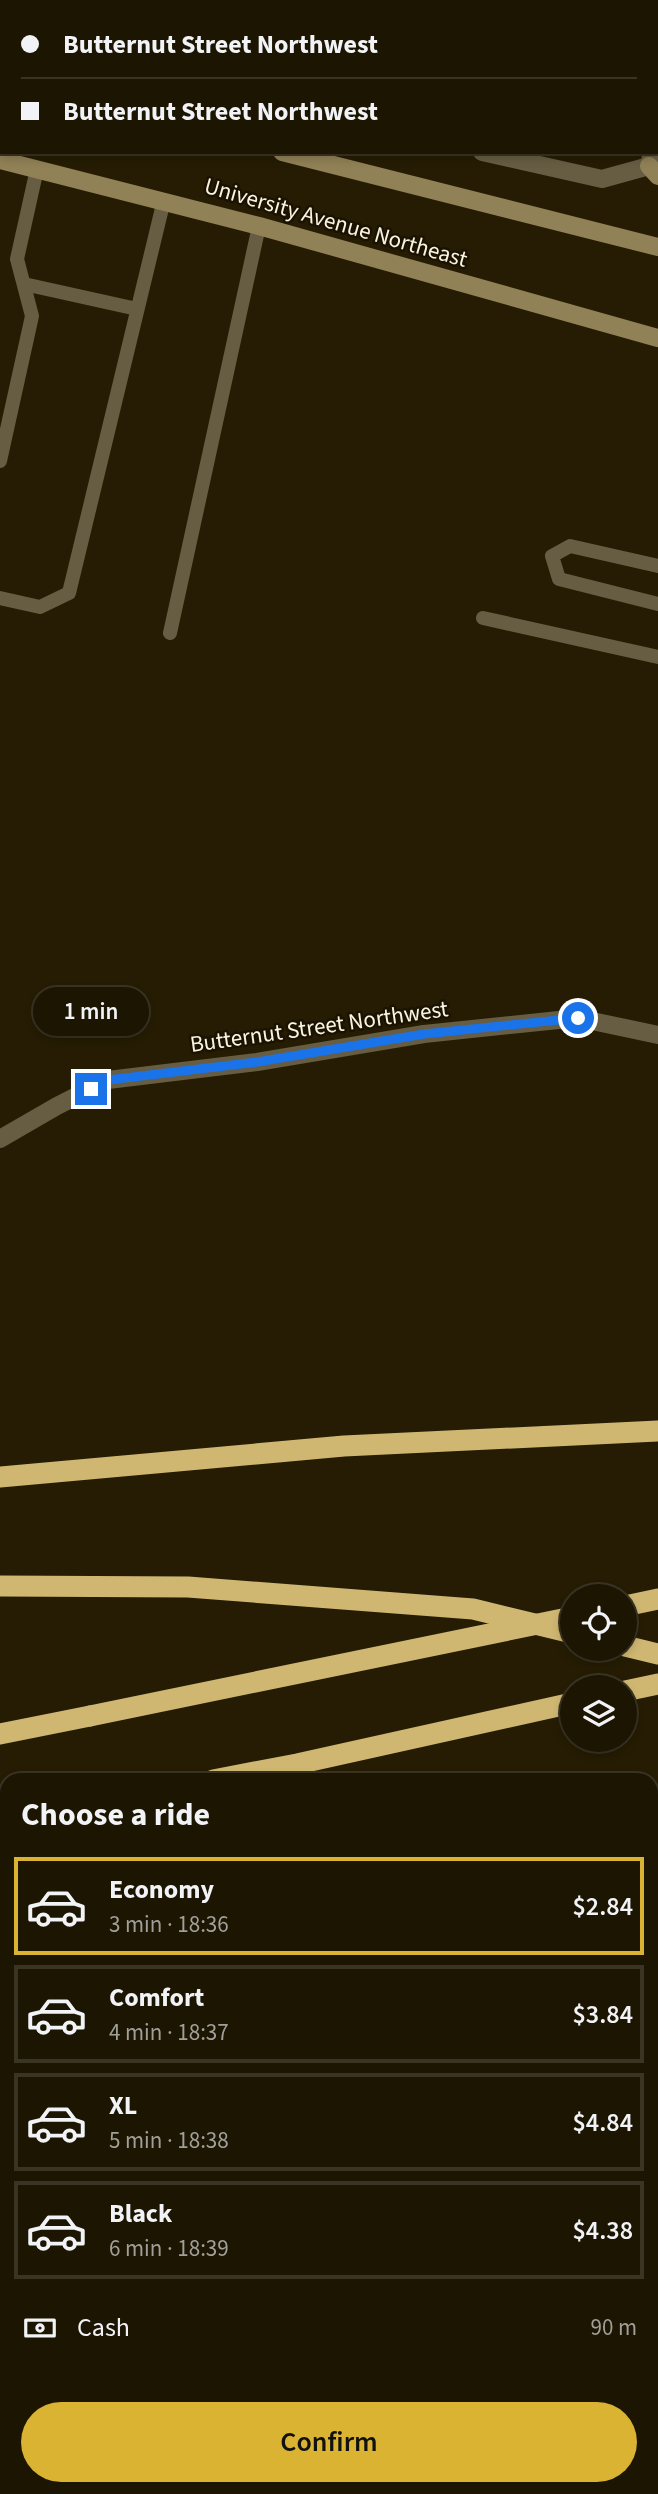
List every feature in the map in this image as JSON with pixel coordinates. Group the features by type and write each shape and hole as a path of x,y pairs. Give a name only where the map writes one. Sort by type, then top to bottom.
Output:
{"highway":[{"path":"0,1477 344,1446 658,1431"},
{"path":"0,1586 188,1587 473,1609 560,1630"},
{"path":"637,1603 658,1599"},
{"path":"0,1734 560,1619"},
{"path":"637,1649 658,1654"},
{"path":"637,1688 658,1684"},
{"path":"250,1773 560,1706"}],"main road":[{"path":"290,154 658,247"},
{"name":"University Avenue Northeast","path":"0,160 164,200 658,338"}],"street":[{"path":"491,154 602,179 653,165"},
{"name":"Butternut Street Northwest","path":"0,1139 108,1080 257,1062 424,1034 578,1018 658,1035"}],"lane":[{"path":"0,461 32,316 17,259 37,169"},
{"path":"0,598 40,607 69,593 164,200"},
{"path":"170,633 259,226"},
{"path":"24,284 137,309"},
{"path":"658,566 570,546 552,556 559,579 658,604"},
{"path":"483,618 658,657"}],"route":[{"path":"91,1089 108,1080 257,1062 424,1034 578,1018"}]}
